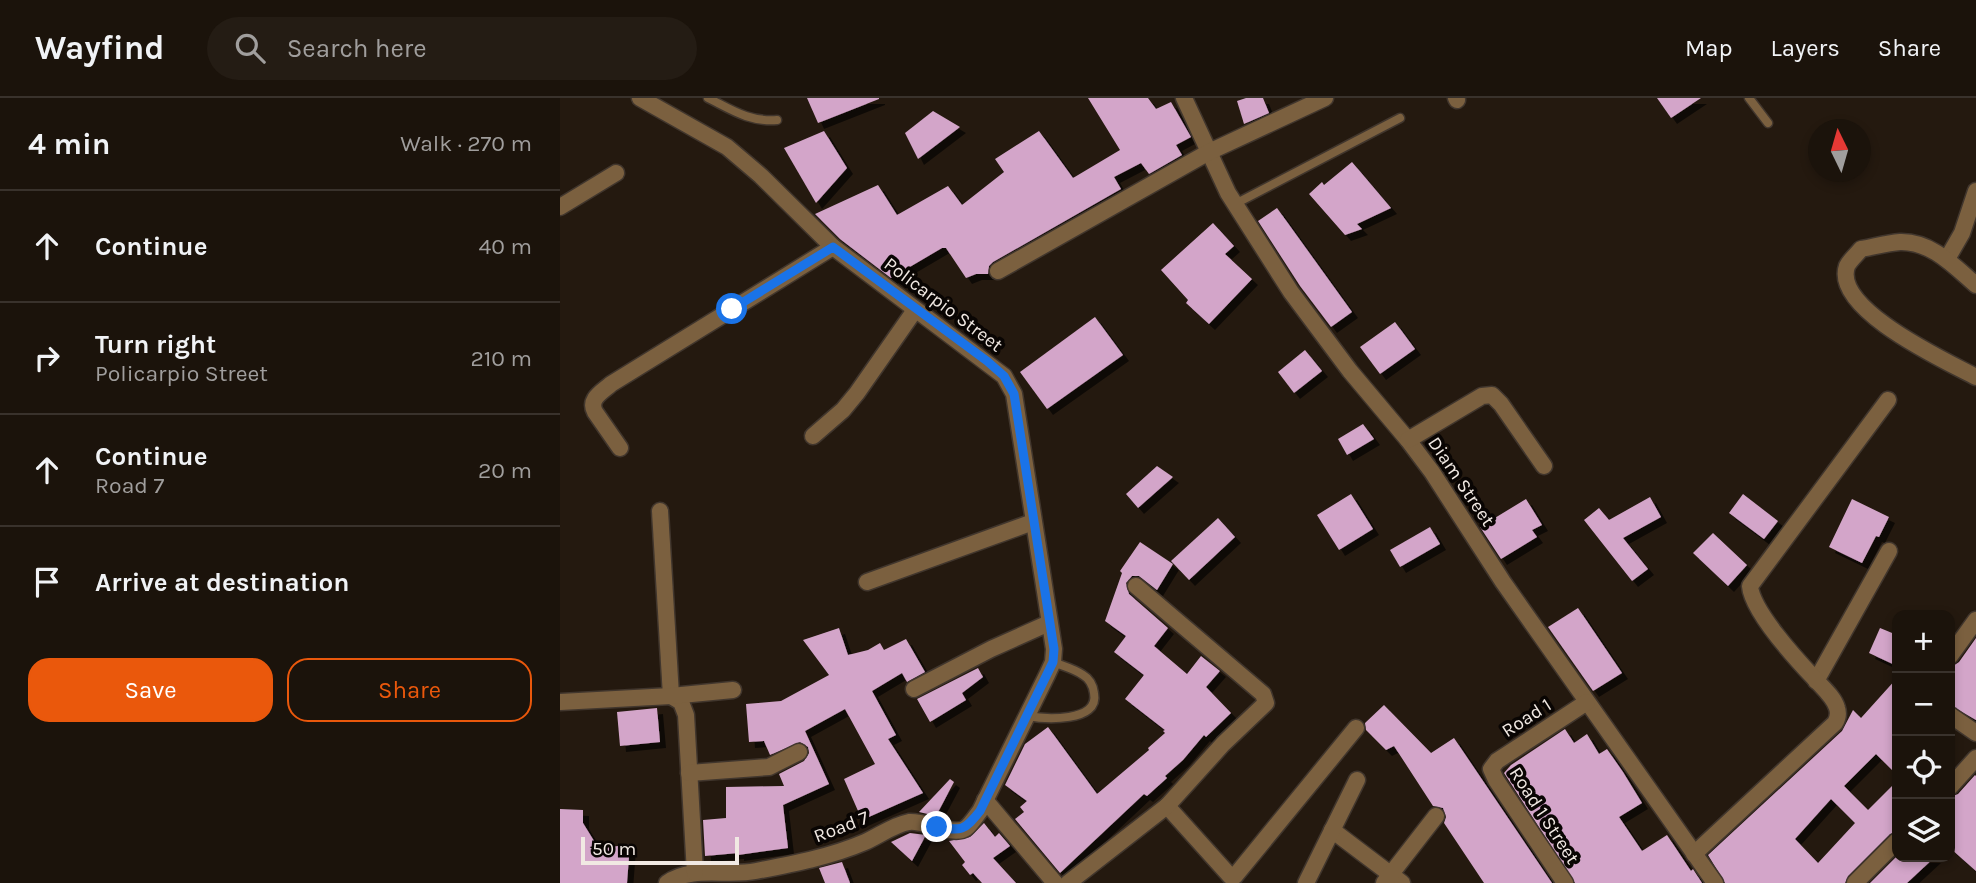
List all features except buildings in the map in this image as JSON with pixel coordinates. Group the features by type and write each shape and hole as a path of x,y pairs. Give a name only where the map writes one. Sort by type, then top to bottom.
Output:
{"street":[{"name":"Policarpio Street","path":"640,98 727,147 761,176 833,247 1004,376 1014,394 1054,649 1053,662"},
{"name":"Diam Street","path":"1184,98 1235,204 1291,292 1350,371 1408,440 1587,702 1715,883"},
{"path":"999,271 1209,152 1325,98"},
{"path":"560,207 616,173"},
{"path":"1947,259 1962,233 1976,191"},
{"path":"1976,285 1947,259 1923,245 1901,242 1861,249 1847,266 1846,281 1855,299 1875,317 1915,344 1976,377"},
{"path":"620,448 595,412 592,404 594,399 611,384 833,247"},
{"path":"813,436 843,410 857,393 915,310"},
{"path":"1408,440 1482,396 1492,395 1544,466"},
{"path":"1694,853 1835,723 1839,716 1837,706 1798,661 1755,603 1750,586 1888,400"},
{"path":"660,511 671,696"},
{"path":"867,582 1033,522"},
{"path":"1816,681 1889,551"},
{"path":"1068,883 1167,806 1223,744 1266,703 1263,694 1136,586"},
{"path":"1955,649 1976,620"},
{"path":"914,689 1049,623"},
{"path":"1053,662 985,800 1055,883"},
{"path":"560,702 733,690"},
{"path":"671,696 681,702 686,715 695,873"},
{"name":"Road 1","path":"1491,769 1497,761 1587,702"},
{"path":"1955,718 1976,733"},
{"path":"1167,806 1230,876 1235,876 1356,728"},
{"path":"689,773 769,767 799,752"},
{"path":"1955,781 1976,758"},
{"name":"Road 1 Street","path":"1491,769 1565,883"},
{"path":"1306,883 1357,780"},
{"name":"Road 7","path":"667,883 676,877 695,873 752,878 866,842 897,825 911,821 961,830 966,828 985,800"},
{"path":"1332,830 1392,880 1436,816"},
{"path":"1856,883 1892,846"}],"lane":[{"path":"708,98 760,121 777,120"},
{"path":"1749,98 1768,123"},
{"path":"1235,204 1400,118"},
{"path":"1027,716 1056,720 1091,708 1095,700 1086,677 1053,662"}],"route":[{"path":"732,309 833,247 987,361 1004,376 1014,394 1054,649 1053,662 980,811 966,828 961,830 937,827"}]}
